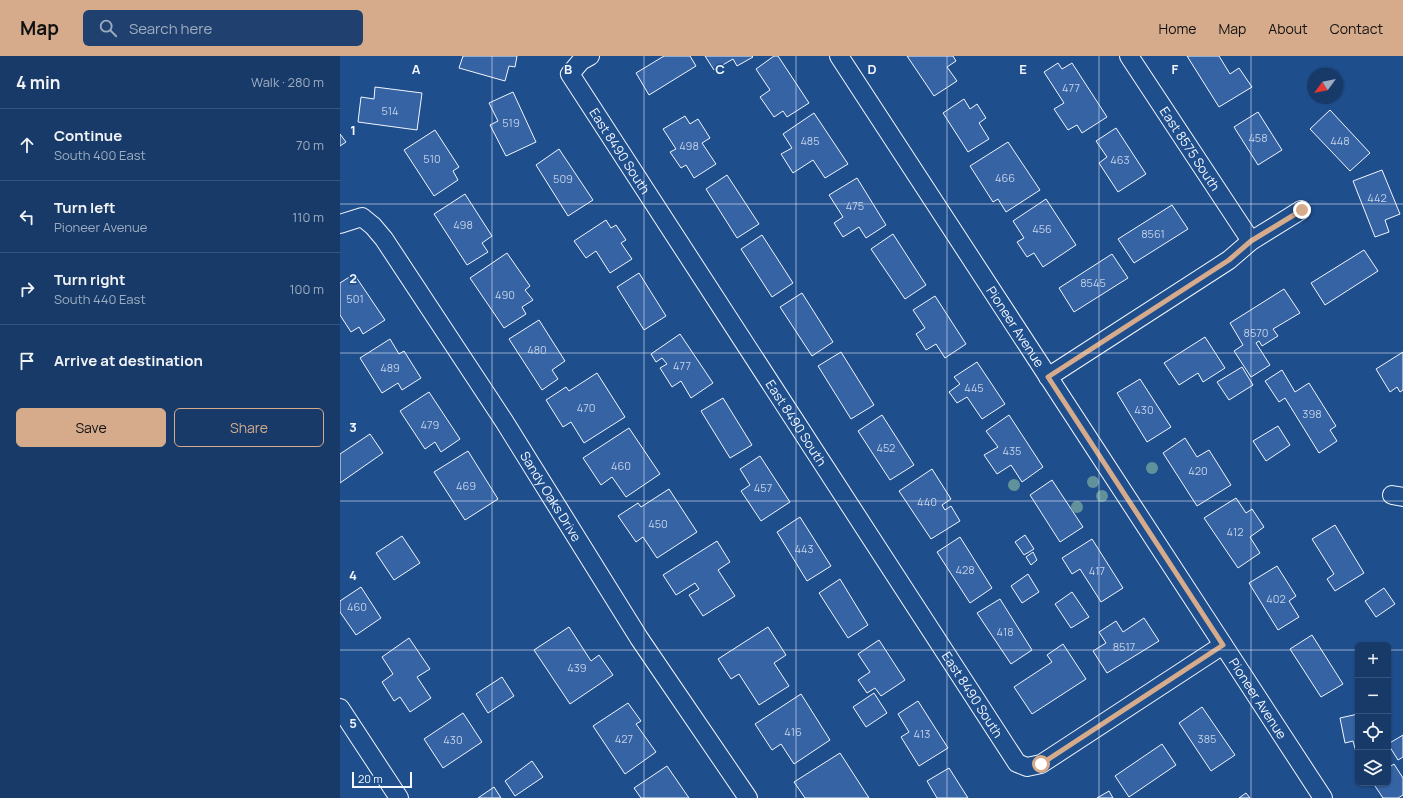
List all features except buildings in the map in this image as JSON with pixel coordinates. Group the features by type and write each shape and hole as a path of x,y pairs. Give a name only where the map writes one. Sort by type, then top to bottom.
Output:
{"street":[{"name":"East 8490 South","path":"590,56 581,61 570,74 1017,763 1027,767 1041,764 1223,645"},
{"name":"Pioneer Avenue","path":"839,56 1323,798"},
{"name":"East 8575 South","path":"1129,56 1251,241"},
{"path":"1048,377 1229,260 1251,241 1302,210"},
{"name":"Sandy Oaks Drive","path":"340,224 362,217 374,226 393,252 509,428 639,638 748,798"},
{"path":"340,708 399,798"}],"route":[{"path":"1041,764 1223,645 1048,377 1229,260 1251,241 1302,210"}]}
